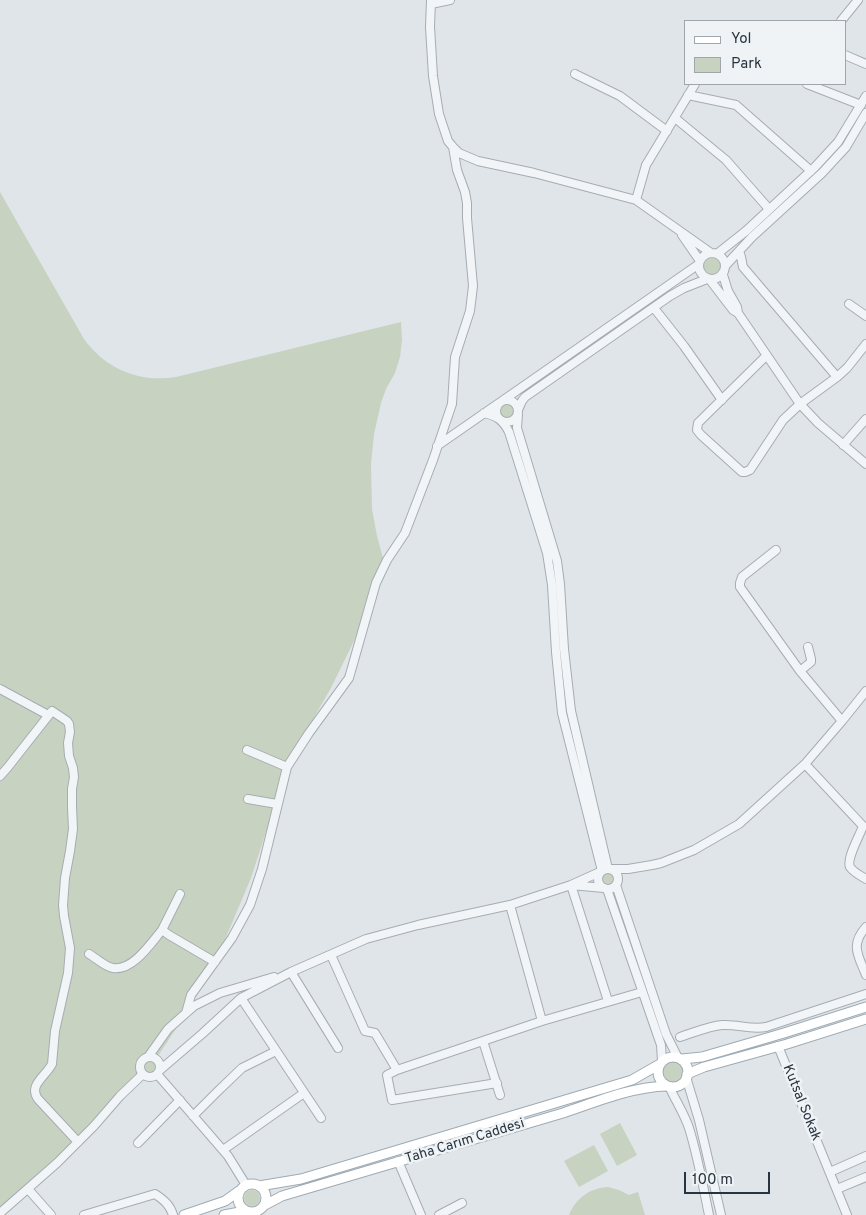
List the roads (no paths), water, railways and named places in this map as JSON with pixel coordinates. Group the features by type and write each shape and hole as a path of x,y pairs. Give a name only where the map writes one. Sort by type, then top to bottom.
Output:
{"main road":[{"path":"680,1059 686,1065 687,1076 684,1082 678,1086 668,1086 661,1081 658,1075 661,1063 668,1057 680,1059 702,1057 866,1007"},
{"path":"687,1076 704,1067 866,1019"},
{"name":"Taha Carım Caddesi","path":"243,1188 252,1184 259,1186 301,1179 560,1102 632,1080 661,1063"},
{"name":"Taha Carım Caddesi","path":"256,1214 265,1205 282,1196 563,1113 606,1098 651,1086 668,1086"},
{"path":"259,1186 266,1194 265,1205"},
{"path":"239,1212 242,1208 238,1198 243,1188"},
{"path":"184,1215 225,1201 243,1188"},
{"path":"224,1215 239,1212 256,1214"}],"street":[{"path":"450,0 431,2 430,26 433,76 439,114 448,141 453,148 459,153 478,161 534,173 636,200 723,258 726,265"},
{"path":"843,20 858,0"},
{"path":"846,55 866,64"},
{"path":"575,74 620,96 667,131"},
{"path":"636,200 646,165 694,85"},
{"path":"810,85 861,105"},
{"path":"688,95 736,105 811,171"},
{"path":"437,446 699,263 704,256 714,253 746,231 811,171 838,142 866,96"},
{"path":"484,413 508,422 514,420 522,401 526,397 678,291 708,279 717,279 723,274 726,265 752,237 822,173 846,147 866,113"},
{"path":"675,118 726,160 769,209"},
{"path":"186,1013 191,995 232,938 250,905 262,869 287,767 318,719 349,678 376,583 387,560 405,533 452,404 455,357 470,311 473,286 467,203 457,170 453,148"},
{"path":"678,229 699,263 701,274 708,279 733,310 738,313"},
{"path":"739,251 743,266 837,377"},
{"path":"723,274 738,313 800,404 818,423 866,464"},
{"path":"850,304 866,316"},
{"path":"654,308 684,346 722,400"},
{"path":"766,356 698,423 698,430 701,435 739,470 745,472 750,470 783,420 800,404 847,368 866,344"},
{"path":"510,400 518,407 517,428 557,561 571,711 605,870 562,713 552,585 547,554 509,432 496,412 497,406 501,402 510,400"},
{"path":"843,445 866,419"},
{"path":"776,550 742,577 740,583 742,589 800,671 842,721"},
{"path":"800,671 811,662 812,659 808,647"},
{"path":"0,689 48,715"},
{"path":"291,972 220,993 194,1006 168,1029 148,1057 143,1060 141,1070 143,1074 150,1077 159,1072 242,998 291,972 366,939 418,925 510,905 571,885 605,870 652,866 694,850 739,824 805,764 866,691"},
{"path":"0,776 52,711 67,721 70,728 69,756 74,777 72,798 73,829 65,878 63,905 70,948 68,973 57,1021 52,1064 36,1084 35,1092 38,1099 78,1142"},
{"path":"247,750 287,767"},
{"path":"805,764 865,826 850,857 849,864 852,869 866,879"},
{"path":"248,799 277,804"},
{"path":"571,885 610,889 617,884 628,869"},
{"path":"661,1063 660,1045 606,888 601,886 599,880 600,874 605,870 617,873 617,884 666,1034 680,1059"},
{"path":"571,885 608,1001"},
{"path":"89,954 111,967 126,966 138,958 162,930 180,894"},
{"path":"510,905 542,1021"},
{"path":"866,928 860,934 856,944 857,953 866,974"},
{"path":"162,930 169,936 215,962"},
{"path":"331,955 366,1032 375,1033 397,1070"},
{"path":"291,972 338,1048"},
{"path":"497,1083 392,1100 387,1075 542,1021 642,992"},
{"path":"680,1037 720,1025 734,1025 757,1029 766,1027 866,994"},
{"path":"242,998 321,1118"},
{"path":"483,1041 500,1095"},
{"name":"Kutsal Sokak","path":"778,1046 847,1215"},
{"path":"193,1116 242,1068 276,1051"},
{"path":"148,1057 158,1060 160,1064 159,1072 193,1116 228,1156 243,1188"},
{"path":"0,1213 78,1142 143,1074"},
{"path":"687,1076 722,1215"},
{"path":"668,1086 688,1128 700,1168 710,1215"},
{"path":"223,1150 304,1093"},
{"path":"138,1143 180,1100"},
{"path":"830,1172 866,1156"},
{"path":"398,1162 421,1215"},
{"path":"837,1189 866,1177"},
{"path":"28,1189 51,1215"},
{"path":"84,1215 155,1194 171,1208 173,1215"},
{"path":"439,1215 462,1203"}]}
